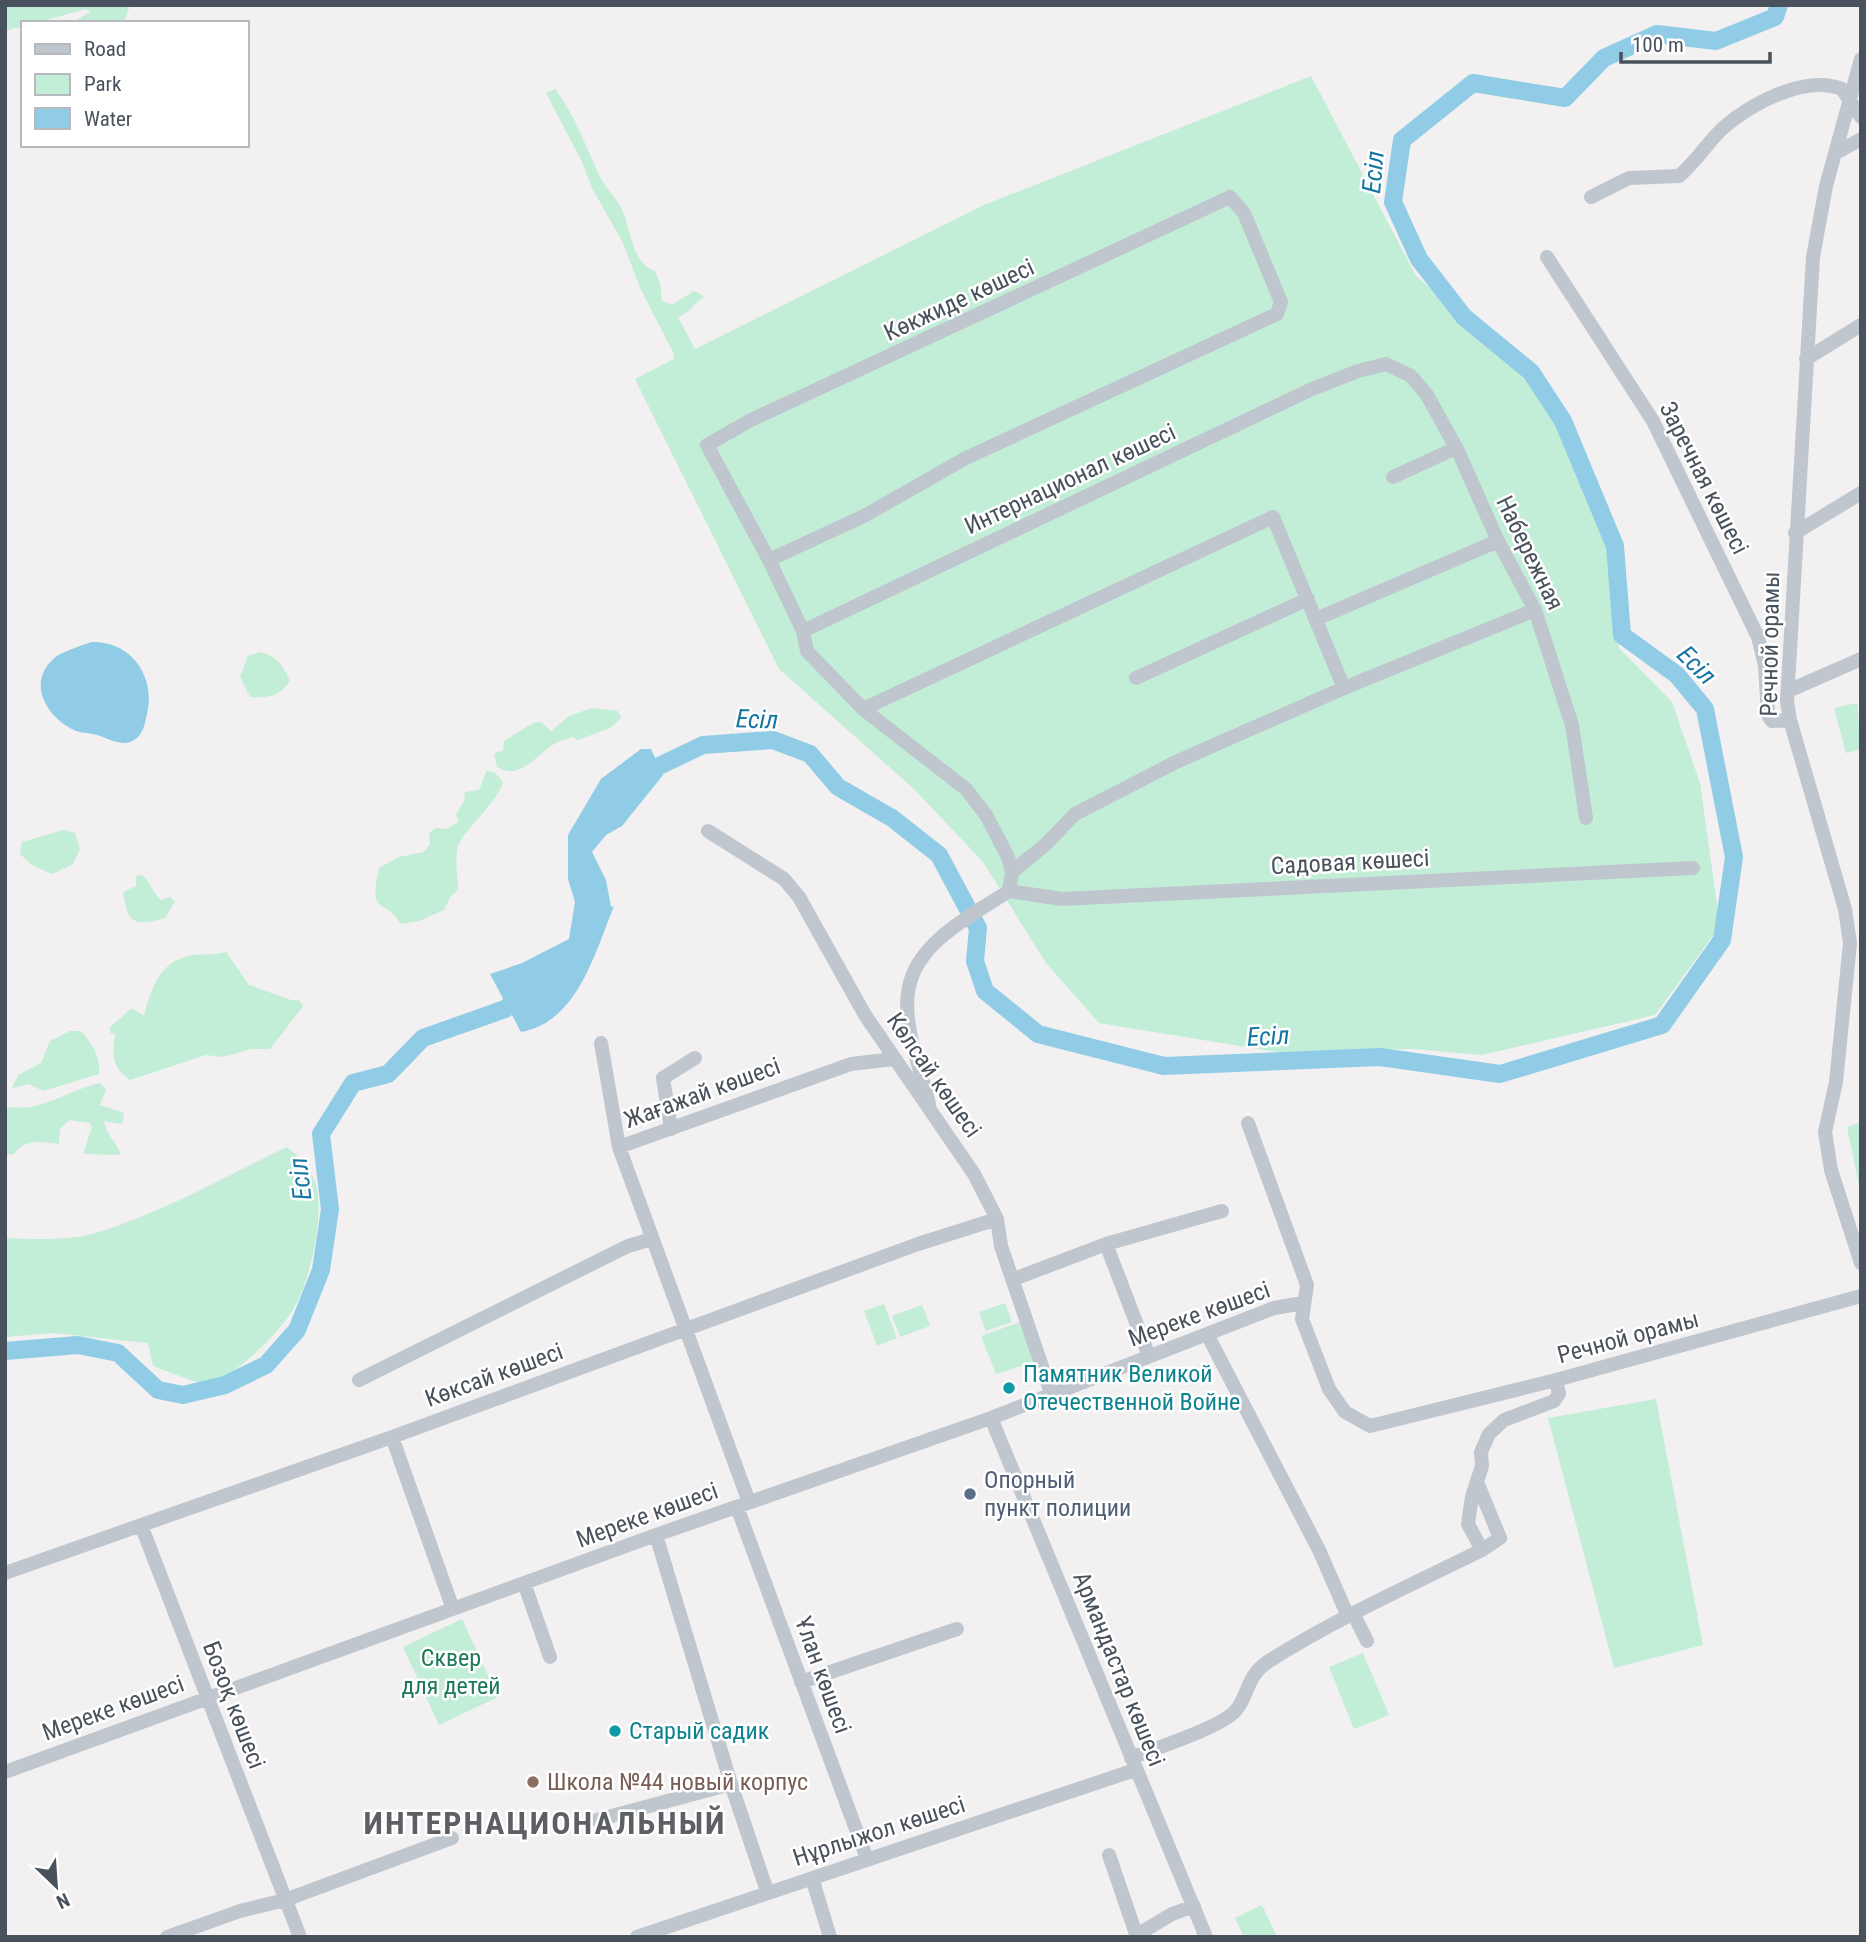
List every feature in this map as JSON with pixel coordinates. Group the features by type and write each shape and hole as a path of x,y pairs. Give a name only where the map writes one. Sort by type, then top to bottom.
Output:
{"street":[{"name":"Речной орамы","path":"1861,60 1826,186 1813,257 1788,691 1790,720 1845,909 1850,943 1836,1082 1825,1132 1831,1170 1861,1263"},
{"path":"1591,197 1629,178 1679,176 1730,124 1758,104 1796,89 1833,86 1850,98 1861,117"},
{"path":"1836,153 1861,139"},
{"name":"Көкжиде көшесі","path":"1230,197 1244,212 1281,302 1277,314 966,458 864,516 769,560 707,444 1230,197"},
{"name":"Заречная көшесі","path":"1547,257 1653,421 1758,637 1765,664 1768,715 1772,721 1790,720"},
{"path":"1806,359 1861,325"},
{"name":"Набережная","path":"1358,371 1386,364 1411,376 1427,395 1456,448 1498,541 1535,610 1572,724 1586,818"},
{"name":"Интернационал көшесі","path":"803,631 1299,395 1358,371"},
{"path":"1393,477 1456,448"},
{"path":"1795,533 1861,493"},
{"path":"863,709 1273,517 1344,688"},
{"path":"1316,619 1498,541"},
{"path":"769,560 803,631 807,651 863,709 966,789 986,815 1012,872 1009,891 954,928 917,964 908,987 910,1023 929,1104"},
{"path":"1136,678 1308,599"},
{"path":"1012,872 1074,814 1176,762 1344,688 1535,610"},
{"path":"1788,691 1861,659"},
{"name":"Көлсай көшесі","path":"708,831 784,879 799,897 840,973 894,1059 929,1104 974,1174 997,1219 1001,1247 1051,1393"},
{"name":"Садовая көшесі","path":"1009,891 1062,899 1693,868"},
{"path":"601,1043 619,1147"},
{"path":"671,1129 663,1078 695,1058"},
{"name":"Жағажай көшесі","path":"687,1328 619,1147 851,1063 894,1059"},
{"name":"Речной орамы","path":"1248,1124 1307,1285 1308,1294 1303,1303 1301,1319 1329,1389 1345,1412 1370,1426 1408,1419 1556,1380 1861,1296"},
{"path":"1014,1279 1106,1244 1222,1211"},
{"name":"Көксай көшесі","path":"5,1573 392,1437 918,1244 997,1219"},
{"path":"359,1380 628,1246 652,1239"},
{"path":"1106,1244 1149,1356"},
{"name":"Мереке көшесі","path":"5,1772 656,1535 991,1418 1051,1393 1208,1336 1274,1308 1303,1303"},
{"name":"Ұлан көшесі","path":"687,1328 801,1682 867,1859"},
{"path":"1208,1336 1350,1613 1367,1641"},
{"path":"1477,1482 1500,1538 1482,1550 1468,1524 1477,1482 1482,1466 1481,1452 1489,1434 1504,1420 1554,1401 1559,1394 1556,1380"},
{"name":"Армандастар көшесі","path":"991,1418 1206,1937"},
{"path":"392,1437 453,1609"},
{"name":"Бозоқ көшесі","path":"141,1525 300,1937"},
{"path":"656,1535 731,1784 767,1891"},
{"name":"Нұрлыжол көшесі","path":"637,1937 1133,1764 1222,1720 1237,1709 1249,1681 1265,1663 1350,1613 1482,1550"},
{"path":"524,1583 550,1657"},
{"path":"801,1682 957,1629"},
{"path":"597,1821 731,1784"},
{"path":"167,1937 240,1911 285,1900 452,1838"},
{"path":"1109,1855 1137,1936 1172,1914 1194,1906"},
{"path":"812,1878 830,1937"}],"green space":[{"path":"5,5 130,5 125,21 75,21 91,12 86,9 42,21 21,21 21,27 5,31"},
{"path":"1311,76 1416,276 1554,395 1612,543 1619,648 1672,702 1700,783 1720,926 1655,1015 1482,1055 1412,1049 1277,1052 1099,1023 1046,963 983,862 915,790 779,669 635,379 674,359 673,352 641,290 623,243 592,188 582,162 546,93 555,89 568,109 602,180 621,207 637,254 647,267 655,271 660,283 662,301 672,305 694,291 702,295 703,298 678,317 695,349 984,205"},
{"path":"260,652 279,662 290,681 273,695 250,697 240,677 248,656"},
{"path":"1857,703 1861,749 1846,753 1834,708"},
{"path":"592,708 618,711 621,718 610,728 578,740 572,737 558,742 529,764 514,771 497,767 494,754 503,750 504,741 533,723 541,722 551,731 569,716"},
{"path":"487,770 495,773 503,782 493,800 459,844 456,860 458,890 450,897 444,910 419,921 401,924 377,900 375,894 379,868 399,857 424,852 430,844 429,834 435,828 446,829 459,822 456,814 464,801 465,792 479,790"},
{"path":"63,830 75,833 80,849 73,864 52,874 32,865 20,854 22,842"},
{"path":"142,875 161,900 170,897 175,902 165,918 139,922 130,917 123,892 136,886 136,876"},
{"path":"226,952 249,985 291,1000 299,1000 303,1006 270,1049 251,1049 223,1057 206,1055 130,1080 117,1066 115,1034 110,1033 110,1027 132,1008 144,1016 154,986 172,963 193,955"},
{"path":"70,1031 81,1031 89,1040 97,1056 99,1074 43,1091 29,1084 12,1088 18,1075 41,1063 50,1041"},
{"path":"100,1083 106,1090 100,1105 124,1113 122,1124 104,1121 121,1155 83,1154 92,1127 90,1123 69,1120 60,1129 59,1144 28,1143 14,1154 5,1155 5,1110 44,1103"},
{"path":"1861,1122 1861,1195 1847,1127"},
{"path":"287,1147 304,1164 316,1185 317,1232 309,1270 297,1303 282,1325 254,1354 212,1388 153,1366 148,1343 53,1333 5,1337 5,1238 85,1236 121,1225 169,1205"},
{"path":"1005,1303 1012,1322 986,1331 979,1312"},
{"path":"884,1304 897,1338 877,1346 864,1311"},
{"path":"922,1305 930,1326 900,1337 892,1316"},
{"path":"1020,1322 1034,1362 996,1374 981,1336"},
{"path":"1656,1399 1703,1645 1614,1668 1548,1418"},
{"name":"Сквер для детей","path":"462,1619 498,1697 439,1725 403,1647"},
{"path":"1363,1653 1389,1715 1354,1729 1329,1667"},
{"path":"1262,1905 1277,1937 1244,1937 1235,1918"}],"water":[{"path":"92,642 118,647 138,663 144,674 149,700 144,727 137,738 127,743 76,731 65,725 55,717 43,697 42,676 47,666 60,654"},
{"path":"641,749 651,749 663,775 622,826 606,835 592,852 606,880 611,907 614,906 591,963 582,982 557,1015 541,1026 521,1032 490,974 522,963 569,939 575,902 568,879 568,835 601,779"}],"waterway":[{"name":"Есіл","path":"638,776 703,745 773,740 810,754 838,787 892,818 939,855 978,928 975,961 985,991 1038,1034 1164,1066 1380,1057 1500,1074 1662,1025 1722,940 1734,857 1705,709 1677,675 1622,635 1615,546 1563,421 1531,372 1464,317 1419,259 1393,202 1402,140 1473,83 1565,98 1604,58 1657,34 1716,41 1775,17 1779,5"},
{"name":"Есіл","path":"5,1351 78,1345 118,1353 158,1390 183,1395 225,1385 266,1365 297,1330 321,1270 330,1209 321,1134 353,1083 388,1074 423,1038 505,1009 525,993"}],"place":[{"name":"Памятник Великой Отечественной Войне","path":"1009,1388"},
{"name":"Опорный пункт полиции","path":"970,1494"},
{"name":"Старый садик","path":"615,1731"},
{"name":"Школа №44 новый корпус","path":"533,1782"}],"district":[{"name":"ИНТЕРНАЦИОНАЛЬНЫЙ","path":"545,1823"}]}
